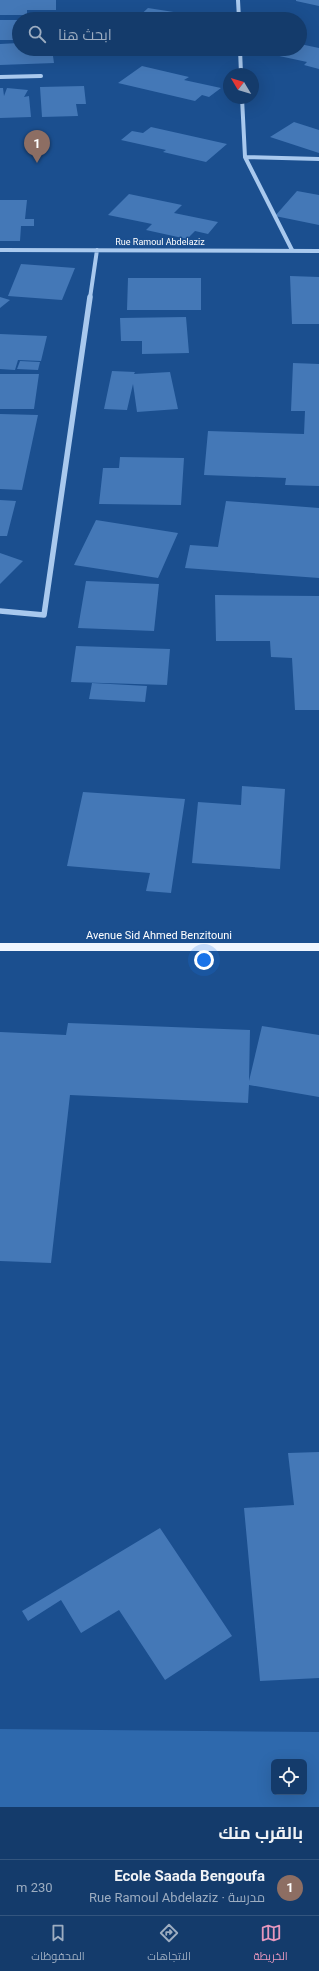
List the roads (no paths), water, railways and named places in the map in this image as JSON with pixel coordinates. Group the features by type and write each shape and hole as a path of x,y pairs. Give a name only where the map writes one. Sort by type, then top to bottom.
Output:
{"main road":[{"name":"Avenue Sid Ahmed Benzitouni","path":"0,947 319,947"}],"street":[{"path":"238,0 239,12"},
{"path":"240,56 241,68"},
{"path":"0,77 40,76"},
{"path":"242,104 245,157 292,250"},
{"path":"245,157 319,159"},
{"name":"Rue Ramoul Abdelaziz","path":"0,250 319,251"},
{"path":"0,611 44,615 97,250"}],"place":[{"name":"Ecole Saada Bengoufa","path":"37,163"}]}
